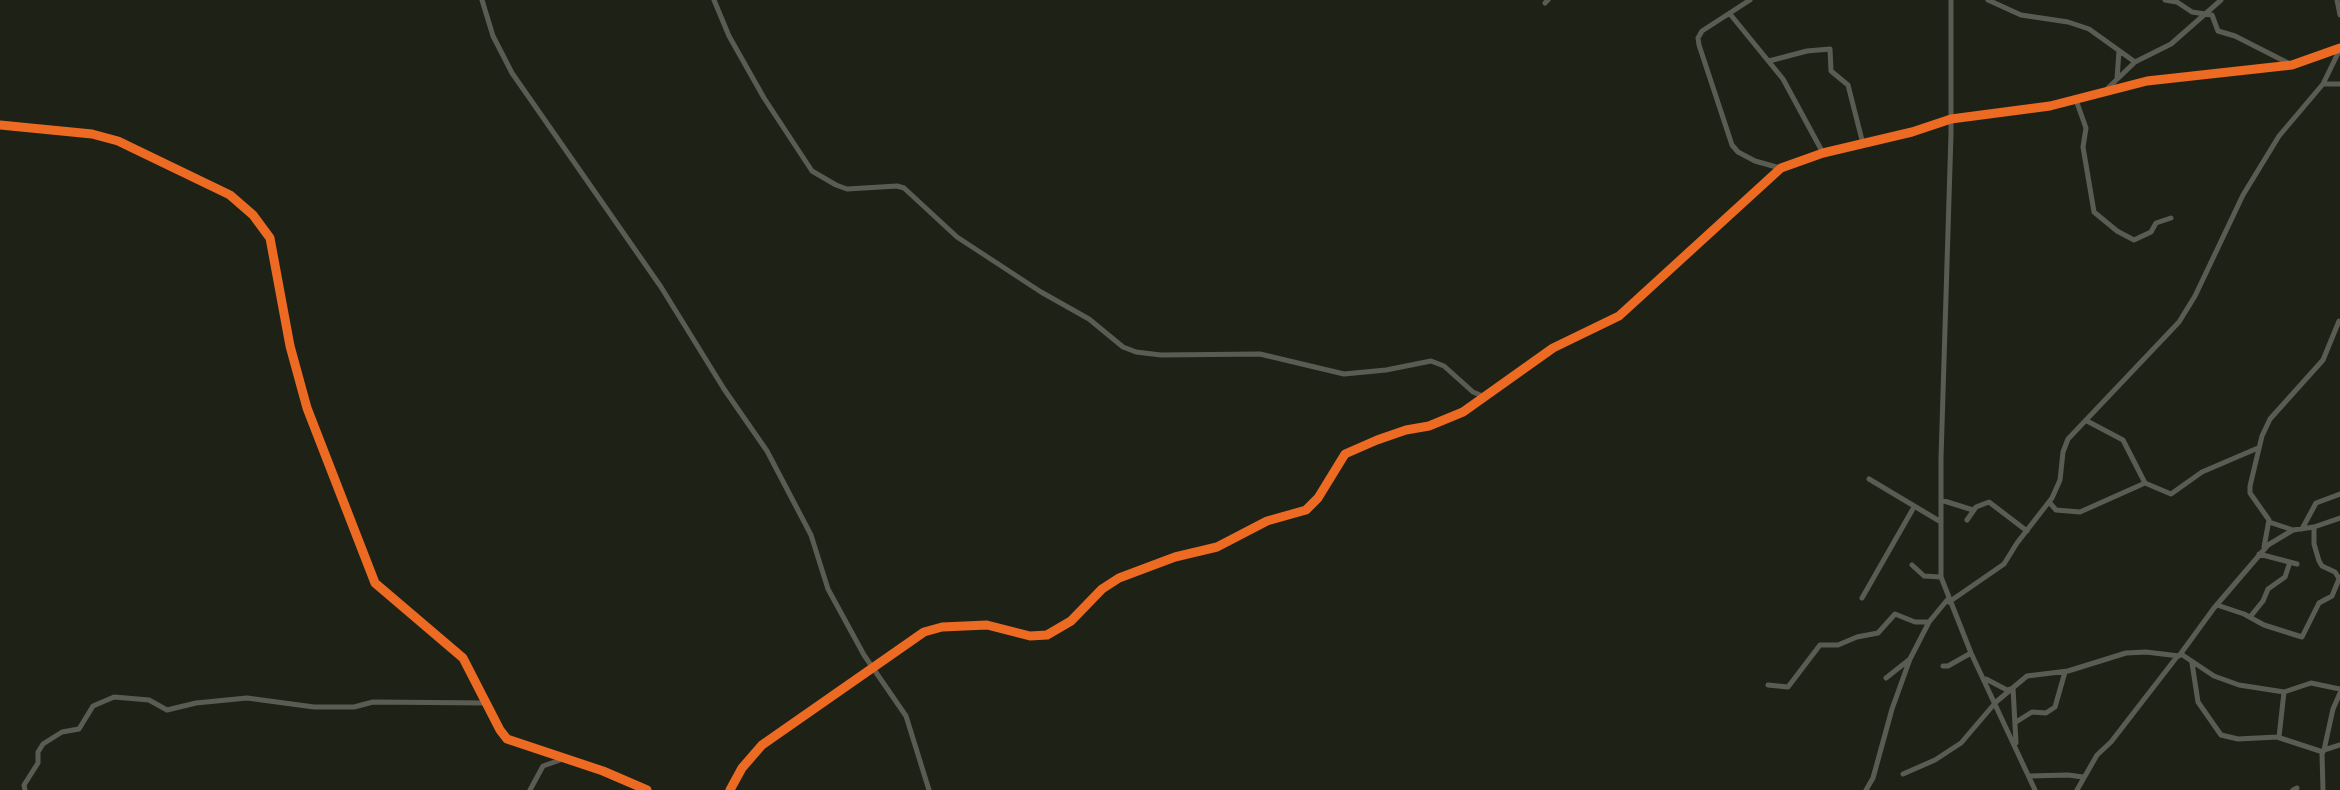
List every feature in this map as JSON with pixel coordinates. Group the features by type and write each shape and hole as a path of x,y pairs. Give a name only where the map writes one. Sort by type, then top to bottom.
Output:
{"street":[{"path":"482,0 493,36 512,73 662,287 724,389 767,451 811,535 828,589 873,667 906,716 929,790"},
{"path":"714,0 729,36 764,98 812,171 848,189 897,186 904,188 957,237 1034,287 1089,319 1123,347 1136,352 1161,355 1260,354 1344,374 1386,370 1431,361 1444,366 1473,392 1485,397"},
{"path":"1750,0 1705,28 1698,38 1728,137 1738,152 1760,163 1780,168"},
{"path":"1951,0 1951,119 1941,578 1971,653 1996,702 2035,790"},
{"path":"1988,0 2022,15 2078,25 2099,35 2135,62"},
{"path":"2165,0 2177,2 2192,12 2213,16 2218,31 2292,65"},
{"path":"2107,89 2135,62 2171,44 2221,0"},
{"path":"2337,0 2340,15"},
{"path":"1730,14 1769,61 1794,98 1823,153"},
{"path":"730,790 742,768 762,745 928,630 987,625 1035,636 1055,631 1077,616 1102,589 1114,580 1175,557 1224,544 1267,521 1306,510 1318,498 1338,462 1346,454 1398,432 1440,422 1485,397 1553,348 1619,316 1780,168 1823,153 1951,119 2011,113 2076,100 2107,89 2147,81 2292,65 2340,48"},
{"path":"1866,790 1873,778 1892,709 1910,659 1929,622 1949,600 1999,569 2049,503 2060,480 2066,444 2072,434 2180,322 2195,297 2243,195 2279,136 2323,84 2340,48"},
{"path":"1769,61 1807,51 1830,49 1831,71 1842,77 1848,85 1863,144"},
{"path":"2117,78 2120,51"},
{"path":"2268,67 2270,54"},
{"path":"2328,75 2337,83"},
{"path":"2323,84 2337,83"},
{"path":"2076,100 2086,128 2083,147 2094,212 2134,240 2151,232 2156,223 2171,218"},
{"path":"0,125 92,134 118,141 230,195 267,230 299,384 372,578 382,590 463,658 500,730 507,739 603,771 647,790"},
{"path":"2339,321 2323,360 2270,419 2258,448 2250,493 2269,522 2293,530 2314,527 2340,518"},
{"path":"2087,421 2123,440 2145,483 2171,494 2202,472 2258,448"},
{"path":"1869,479 1941,522"},
{"path":"2049,503 2056,510 2080,512 2145,483"},
{"path":"2302,529 2316,504 2340,494"},
{"path":"1941,500 1973,510"},
{"path":"1967,520 1973,510 1984,503 1991,503 2027,531"},
{"path":"1862,598 1914,507"},
{"path":"2264,548 2269,522"},
{"path":"2217,605 2250,617 2264,625 2302,637 2319,603 2332,596 2340,580 2335,572 2322,566 2319,561 2314,544 2314,527"},
{"path":"2077,790 2097,755 2111,742 2259,554 2264,548 2293,530"},
{"path":"2259,554 2297,564"},
{"path":"2250,617 2260,607 2268,589 2285,577 2290,562"},
{"path":"1912,566 1924,576 1941,578"},
{"path":"1767,685 1788,687 1820,645 1838,645 1857,637 1878,633 1894,614 1915,622 1929,622"},
{"path":"1943,666 1948,666 1971,653"},
{"path":"1903,774 1949,752 1971,733 1996,702 2027,676 2065,672 2126,653 2155,653 2179,656 2214,676 2239,685 2284,692 2311,683 2340,691 2333,708 2324,751 2323,790"},
{"path":"1886,678 1910,659"},
{"path":"2192,663 2198,702 2221,735 2238,739 2279,737 2324,751 2340,745"},
{"path":"2016,722 2032,712 2046,713 2055,707 2065,672"},
{"path":"1984,678 2007,690 2013,688"},
{"path":"2013,688 2016,748"},
{"path":"2279,737 2284,692"},
{"path":"25,790 24,785 36,766 38,752 43,744 62,732 79,729 93,706 114,697 149,700 167,710 196,703 247,698 314,707 354,707 373,702 487,703"},
{"path":"530,790 543,766 564,759"},
{"path":"2029,776 2083,777"}],"cycle path":[{"path":"730,790 742,768 762,745 924,632 942,627 987,625 1030,636 1047,635 1071,621 1102,589 1119,578 1175,557 1217,547 1267,521 1306,510 1318,498 1345,454 1377,440 1406,430 1429,426 1463,412 1553,348 1619,316 1781,168 1823,153 1912,132 1951,119 2050,106 2147,81 2292,65 2340,48"},
{"path":"0,125 92,134 118,141 230,195 253,215 270,238 290,346 307,408 375,583 463,658 500,730 507,739 603,771 647,790"}]}
